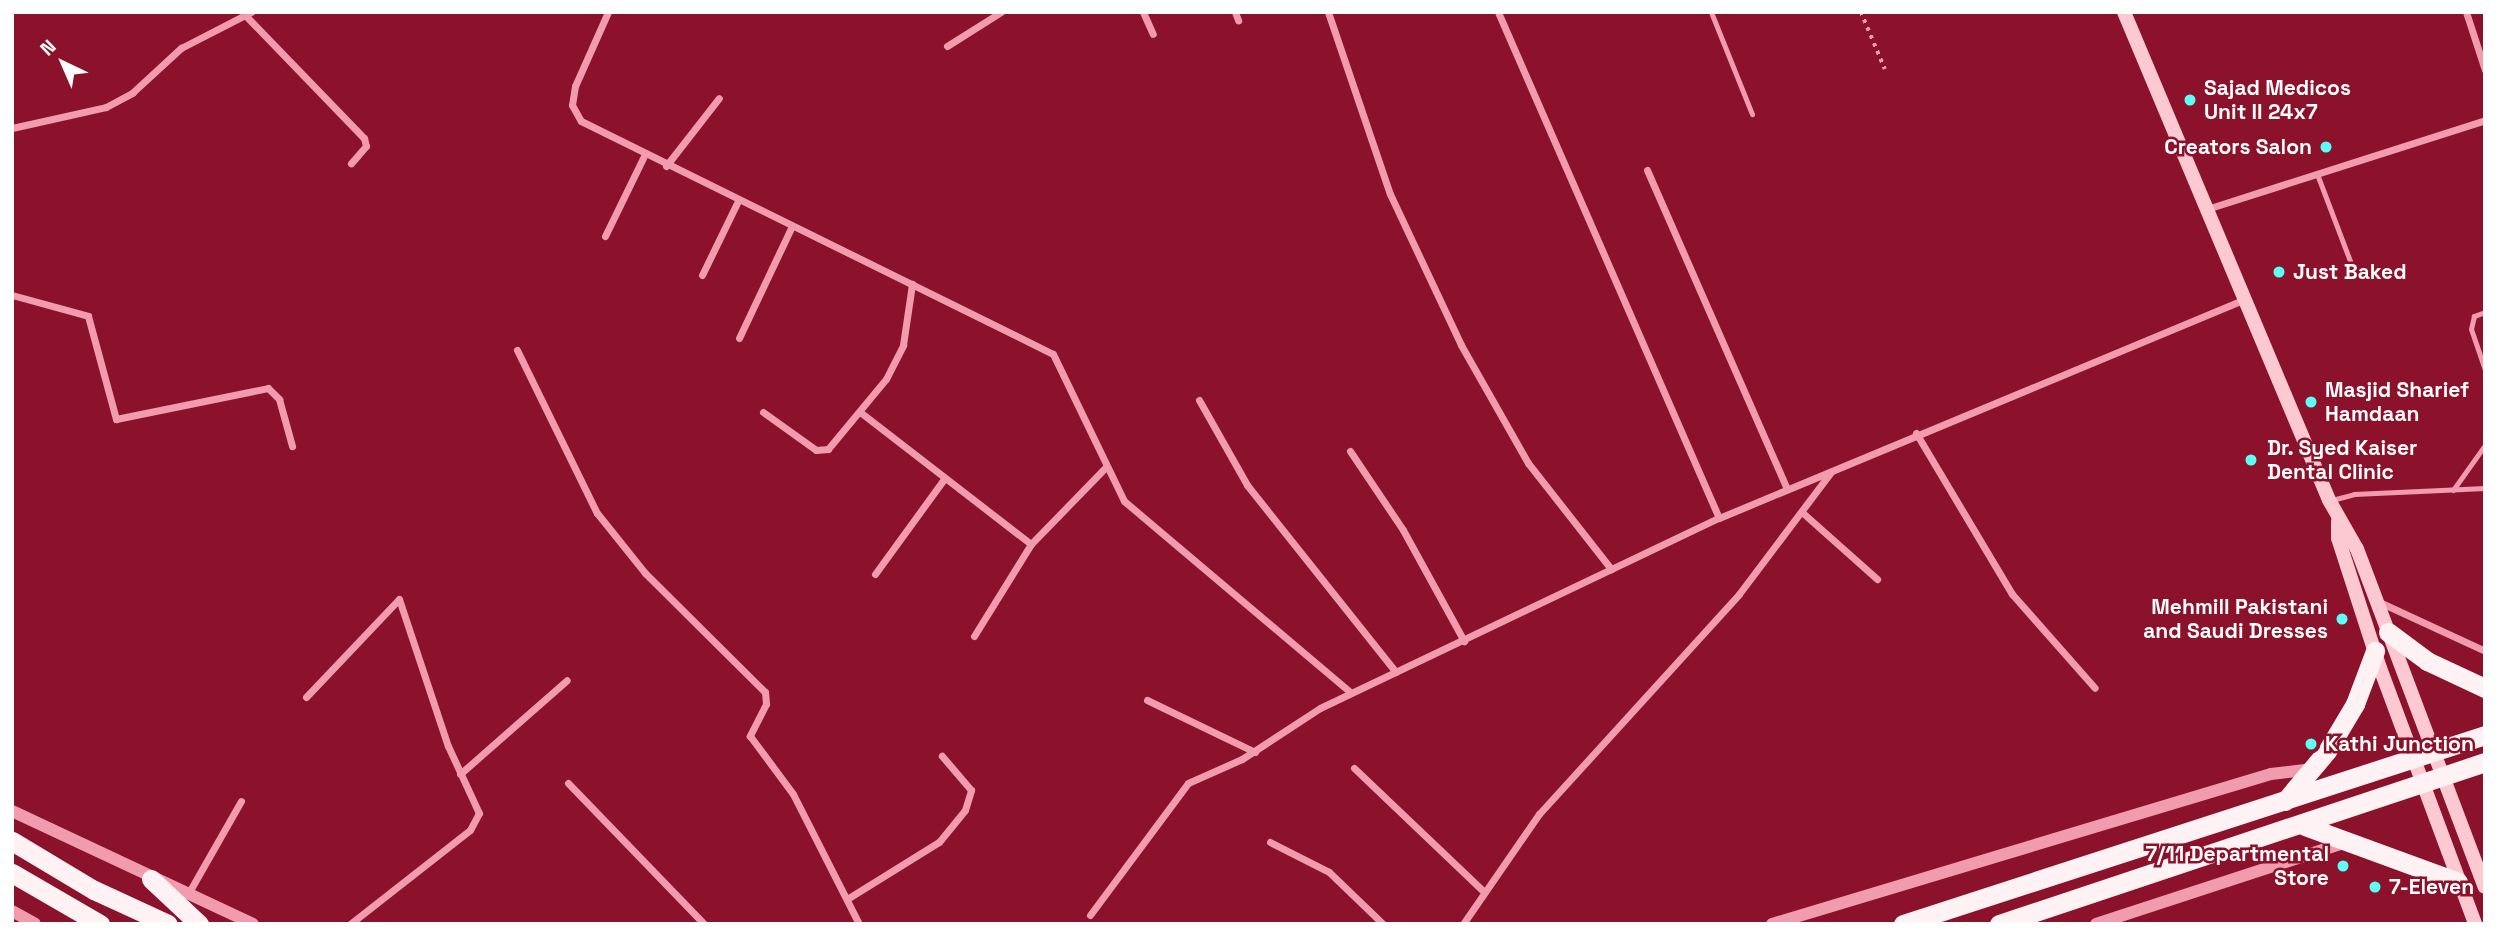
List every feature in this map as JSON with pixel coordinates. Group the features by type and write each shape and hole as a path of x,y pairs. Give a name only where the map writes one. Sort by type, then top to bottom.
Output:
{"highway":[{"path":"2388,632 2427,661 2485,688"},
{"path":"2285,802 2314,769 2355,704 2375,652"},
{"path":"1903,924 2485,735"},
{"path":"1999,924 2305,826 2485,762"},
{"path":"2305,826 2344,843 2458,882"},
{"path":"12,841 161,921"},
{"path":"12,873 100,924"},
{"path":"151,879 198,924"}],"main road":[{"path":"2124,12 2210,208 2338,521 2357,550 2436,752 2485,887"},
{"path":"2338,521 2338,538 2375,652 2474,924"}],"street":[{"path":"608,12 575,86 572,105 581,121 598,134 1053,354 1116,492 1133,510 1351,693"},
{"path":"947,46 1001,12"},
{"path":"1143,12 1153,34"},
{"path":"1328,12 1390,194 1461,345 1528,463 1611,569"},
{"path":"1497,12 1719,518"},
{"path":"2466,12 2485,70"},
{"path":"12,128 106,107 132,93 190,42 248,14 365,138 366,146 351,163"},
{"path":"666,166 719,98"},
{"path":"2210,208 2485,120"},
{"path":"605,236 644,156"},
{"path":"1647,170 1787,489"},
{"path":"702,275 738,201"},
{"path":"739,338 792,226"},
{"path":"763,412 823,452 860,412 903,345 912,284"},
{"path":"12,295 88,316 116,419 268,388 278,399 292,446"},
{"path":"1090,915 1188,783 1255,752 1300,719 1719,518 1831,472 1916,433 2246,298"},
{"path":"517,350 597,513 645,573 765,692 768,698 750,736 793,793 859,924"},
{"path":"1199,400 1247,485 1396,672"},
{"path":"860,412 1031,544"},
{"path":"1916,433 2012,594 2095,688"},
{"path":"1350,451 1403,530 1464,641"},
{"path":"974,636 1031,544 1106,467"},
{"path":"1462,924 1554,796 1739,594 1804,514 1831,472"},
{"path":"875,575 944,478"},
{"path":"1804,514 1877,579"},
{"path":"306,697 399,599 460,774 475,798 477,823 350,924"},
{"path":"2376,601 2485,651"},
{"path":"460,774 567,680"},
{"path":"1147,700 1255,752"},
{"path":"847,899 939,842 965,810 971,790 942,756"},
{"path":"1354,768 1484,892"},
{"path":"1772,924 2271,774 2314,769"},
{"path":"568,783 704,924"},
{"path":"187,895 241,801"},
{"path":"12,811 151,879 253,924"},
{"path":"1270,842 1329,872 1383,924"},
{"path":"2096,924 2344,843"},
{"path":"12,912 35,924"}],"lane":[{"path":"1711,12 1752,114"},
{"path":"2318,174 2350,261"},
{"path":"2485,312 2474,316 2470,329 2485,370"},
{"path":"2453,490 2485,445"},
{"path":"2329,500 2354,494 2485,488"}],"path":[{"path":"1861,12 1885,69"}],"place":[{"name":"Sajad Medicos Unit II 24x7","path":"2190,100"},
{"name":"Creators Salon","path":"2326,147"},
{"name":"Just Baked","path":"2279,272"},
{"name":"Masjid Sharief Hamdaan","path":"2311,402"},
{"name":"Dr. Syed Kaiser Dental Clinic","path":"2251,460"},
{"name":"Mehmill Pakistani and Saudi Dresses","path":"2342,619"},
{"name":"Kathi Junction","path":"2311,744"},
{"name":"7/11 Departmental Store","path":"2343,866"},
{"name":"7-Eleven","path":"2375,887"}]}
